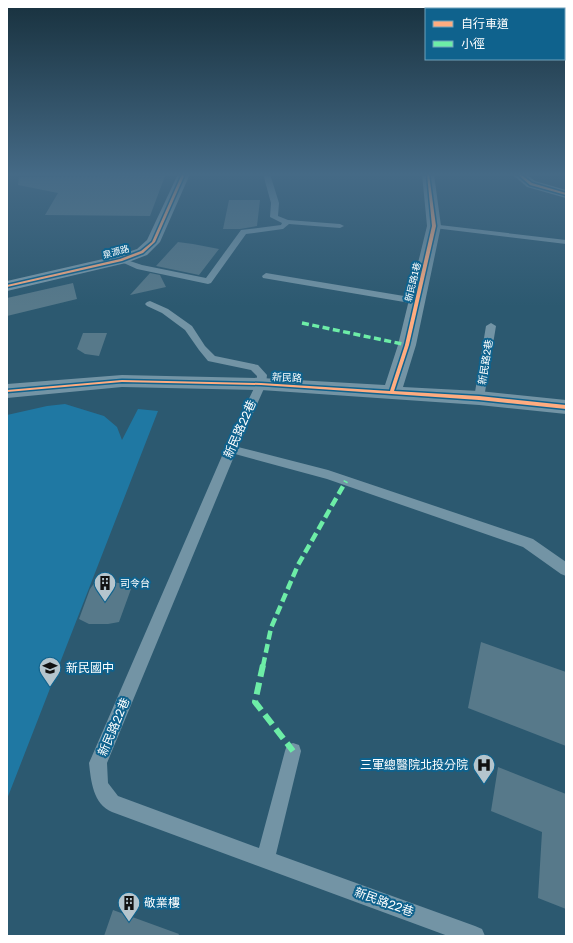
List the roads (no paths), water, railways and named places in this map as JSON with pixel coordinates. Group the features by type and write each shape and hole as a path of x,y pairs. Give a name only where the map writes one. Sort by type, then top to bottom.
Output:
{"street":[{"name":"泉源路","path":"7,286 121,260 142,252 153,242 164,218"},
{"name":"新民路1巷","path":"392,392 407,345 434,226 433,218"},
{"name":"新民路","path":"7,391 122,381 261,384 479,398 566,407"}],"lane":[{"path":"277,218 287,222 340,226"},
{"path":"121,260 140,267 208,281 244,232 283,227 287,222"},
{"path":"434,226 566,242"},
{"name":"新民路1巷","path":"266,276 416,302"},
{"path":"150,304 165,311 189,328 202,348 212,359 254,367 262,375 261,384"},
{"name":"新民路2巷","path":"479,398 491,326"},
{"name":"新民路22巷","path":"261,384 231,449 98,763 100,786 112,803 266,858 475,936"},
{"path":"231,449 328,475 528,543 566,570"},
{"path":"266,858 292,751"}],"place":[{"name":"司令台","path":"105,602"},
{"name":"新民國中","path":"50,688"},
{"name":"三軍總醫院北投分院","path":"484,784"},
{"name":"敬業樓","path":"129,922"}]}
